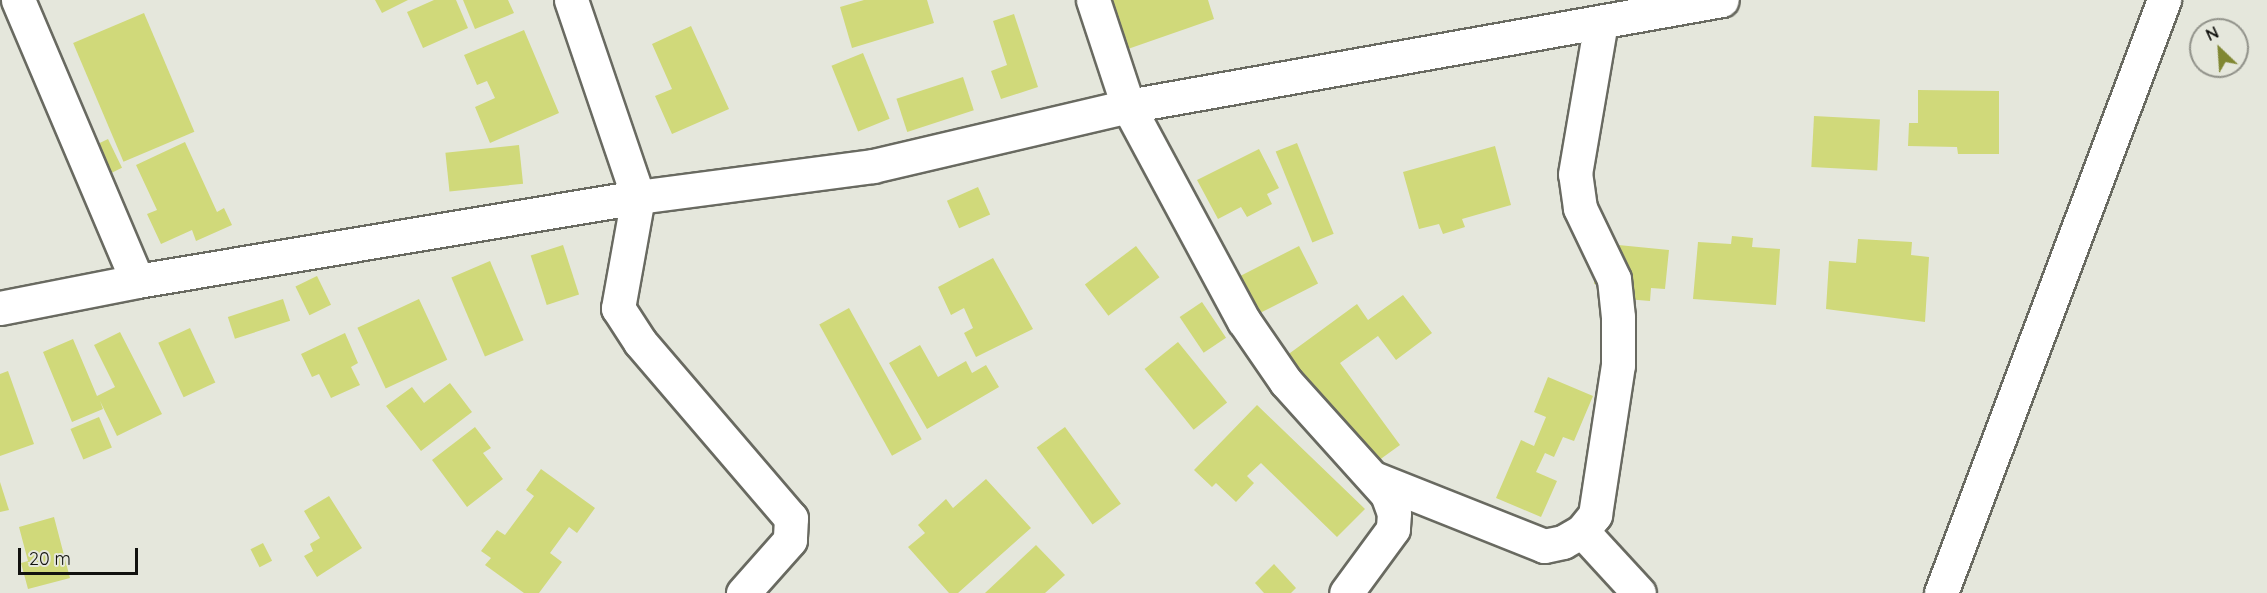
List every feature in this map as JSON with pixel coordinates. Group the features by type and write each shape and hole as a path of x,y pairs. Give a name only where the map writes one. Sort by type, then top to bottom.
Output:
{"street":[{"path":"18,0 137,281"},
{"path":"571,0 638,196 618,308 621,315 791,518 789,540 743,593"},
{"path":"1093,0 1128,106 1244,321 1286,382 1376,479 1394,513 1393,529 1346,593"},
{"path":"0,308 137,281 638,196 873,166 1128,106 1722,0"},
{"path":"1941,593 2164,0"},
{"path":"1376,479 1544,546 1563,542 1582,531 1595,515 1618,365 1614,279 1576,191 1600,22"},
{"path":"1582,531 1639,593"}],"building":[{"path":"375,0 408,0 382,13"},
{"path":"434,0 456,0 468,28 423,48 407,12"},
{"path":"463,0 508,0 514,13 475,29"},
{"path":"864,0 927,0 934,23 852,48 840,7"},
{"path":"1107,0 1208,0 1214,19 1125,50"},
{"path":"144,13 194,132 124,162 73,43"},
{"path":"1014,14 1038,87 1001,99 991,71 1007,65 993,21"},
{"path":"691,26 729,109 672,134 655,96 672,89 652,44"},
{"path":"524,30 559,113 490,143 475,107 495,98 487,81 477,85 464,55"},
{"path":"863,53 890,119 858,132 831,66"},
{"path":"963,77 974,110 907,132 896,99"},
{"path":"1918,90 1999,91 1999,154 1958,154 1957,147 1908,146 1909,123 1918,123"},
{"path":"1814,116 1880,119 1877,170 1811,167"},
{"path":"108,139 122,168 90,184 76,155"},
{"path":"185,142 217,212 224,208 232,225 196,241 192,230 161,244 147,214 157,210 136,165"},
{"path":"1297,143 1334,234 1312,242 1276,152"},
{"path":"519,145 523,184 449,192 445,153"},
{"path":"1495,146 1511,205 1462,219 1465,227 1443,234 1439,224 1419,229 1403,172"},
{"path":"1259,149 1279,188 1267,194 1272,204 1247,217 1241,207 1218,219 1197,180"},
{"path":"978,187 990,214 959,228 947,201"},
{"path":"1732,236 1753,238 1752,247 1780,249 1776,305 1693,299 1698,242 1731,244"},
{"path":"1858,239 1912,242 1911,255 1929,257 1925,322 1826,309 1829,261 1856,263"},
{"path":"1598,243 1669,250 1665,289 1651,288 1650,301 1626,299 1627,287 1594,284"},
{"path":"563,245 579,294 547,305 531,256"},
{"path":"1136,246 1159,277 1108,316 1085,285"},
{"path":"1299,246 1318,283 1254,316 1235,279"},
{"path":"993,258 1033,329 976,357 964,333 973,328 964,308 951,315 938,287"},
{"path":"490,261 524,340 485,357 451,277"},
{"path":"317,276 331,305 309,315 295,287"},
{"path":"1403,295 1432,333 1396,360 1378,336 1340,363 1400,445 1371,466 1275,364 1357,304 1368,320"},
{"path":"283,299 290,321 235,339 228,317"},
{"path":"419,299 447,360 386,388 357,328"},
{"path":"1202,302 1226,338 1204,353 1180,317"},
{"path":"849,308 922,439 892,456 819,324"},
{"path":"190,328 215,382 184,397 158,343"},
{"path":"120,332 162,414 117,436 100,401 103,409 72,422 43,352 73,339 97,396 115,387 94,345"},
{"path":"345,333 358,363 351,367 360,385 331,398 319,374 312,377 301,354"},
{"path":"1178,342 1227,403 1194,430 1145,369"},
{"path":"920,345 938,377 966,361 972,373 986,365 999,387 927,429 889,363"},
{"path":"8,371 34,444 0,456 0,374"},
{"path":"1548,377 1593,396 1574,441 1563,437 1554,457 1545,453 1536,472 1557,481 1541,517 1496,498 1521,440 1534,446 1546,417 1534,412"},
{"path":"450,383 472,412 421,451 386,406 412,387 424,403"},
{"path":"1257,405 1365,509 1337,537 1261,463 1247,476 1254,483 1236,502 1216,483 1212,487 1194,470"},
{"path":"99,417 112,447 83,459 70,429"},
{"path":"475,427 491,448 483,453 503,479 467,507 432,460"},
{"path":"1065,427 1121,504 1093,524 1037,448"},
{"path":"541,469 595,508 577,533 569,527 550,553 562,562 539,593 524,593 485,565 491,558 481,551 497,530 505,535 534,496 526,490"},
{"path":"986,479 1031,528 958,593 949,593 908,547 925,533 918,525 946,499 953,508"},
{"path":"0,482 9,510 0,512"},
{"path":"329,496 362,548 317,577 304,556 313,551 310,544 320,538 304,511"},
{"path":"54,517 70,578 28,589 21,563 28,561 19,527"},
{"path":"263,543 272,561 260,567 251,549"},
{"path":"1036,545 1065,575 1045,593 985,593"},
{"path":"1274,564 1296,588 1291,593 1264,593 1255,583"}]}
